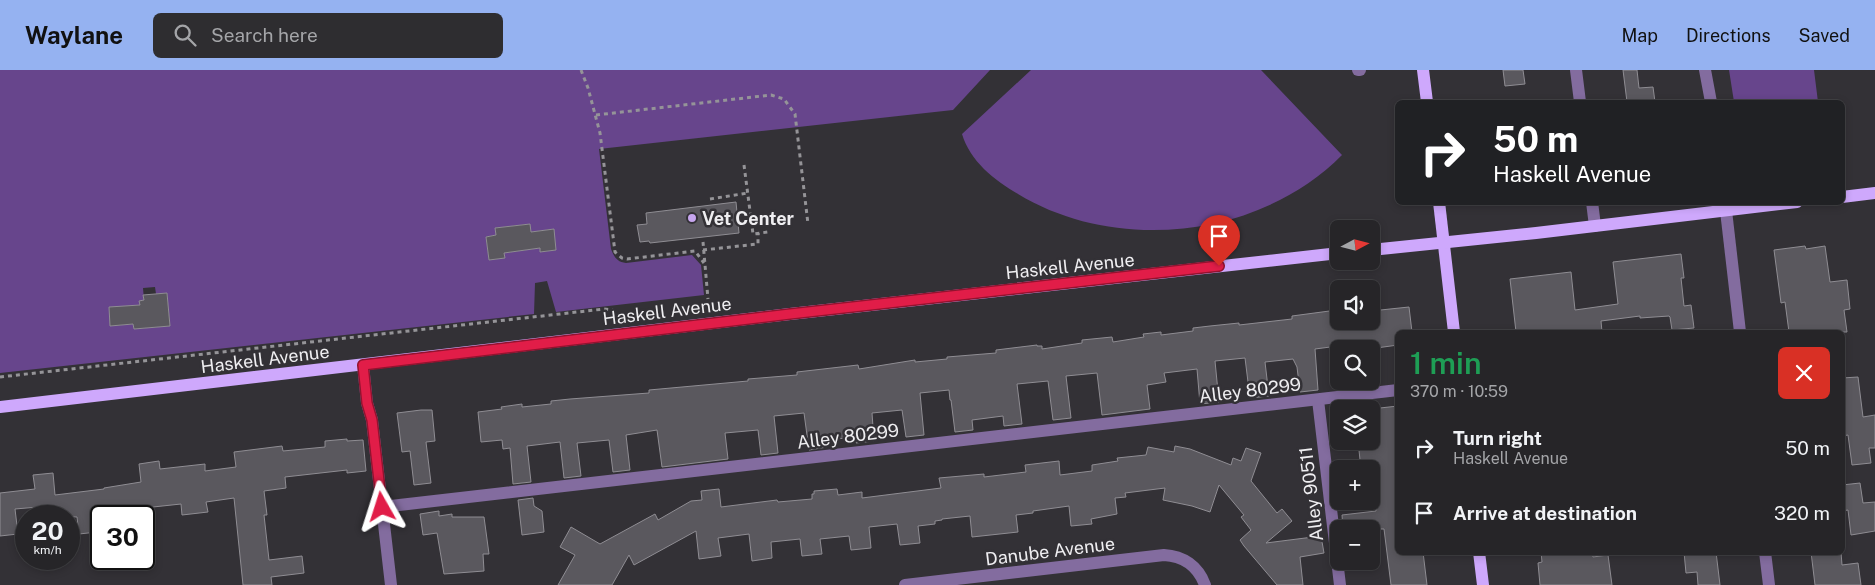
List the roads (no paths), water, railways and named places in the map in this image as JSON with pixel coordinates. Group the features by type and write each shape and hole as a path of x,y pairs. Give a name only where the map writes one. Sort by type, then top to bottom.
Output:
{"main road":[{"path":"1423,70 1427,100"},
{"path":"1845,197 1875,193"},
{"path":"1438,205 1454,330"},
{"path":"1380,249 1595,226 1726,207 1754,205"},
{"name":"Haskell Avenue","path":"0,407 800,313 1330,254"},
{"path":"1479,555 1483,585"}],"street":[{"path":"1576,70 1580,100"},
{"path":"1705,70 1711,100"},
{"path":"1592,205 1595,226"},
{"path":"1726,207 1740,330"},
{"path":"363,365 367,403 372,420 391,585"},
{"name":"Alley 80299","path":"382,507 1395,390"},
{"name":"Alley 90511","path":"1318,400 1340,585"},
{"name":"Danube Avenue","path":"905,585 1164,555 1182,559 1195,568 1205,585"},
{"path":"1766,555 1769,585"}],"place":[{"name":"Vet Center","path":"692,218"}]}
